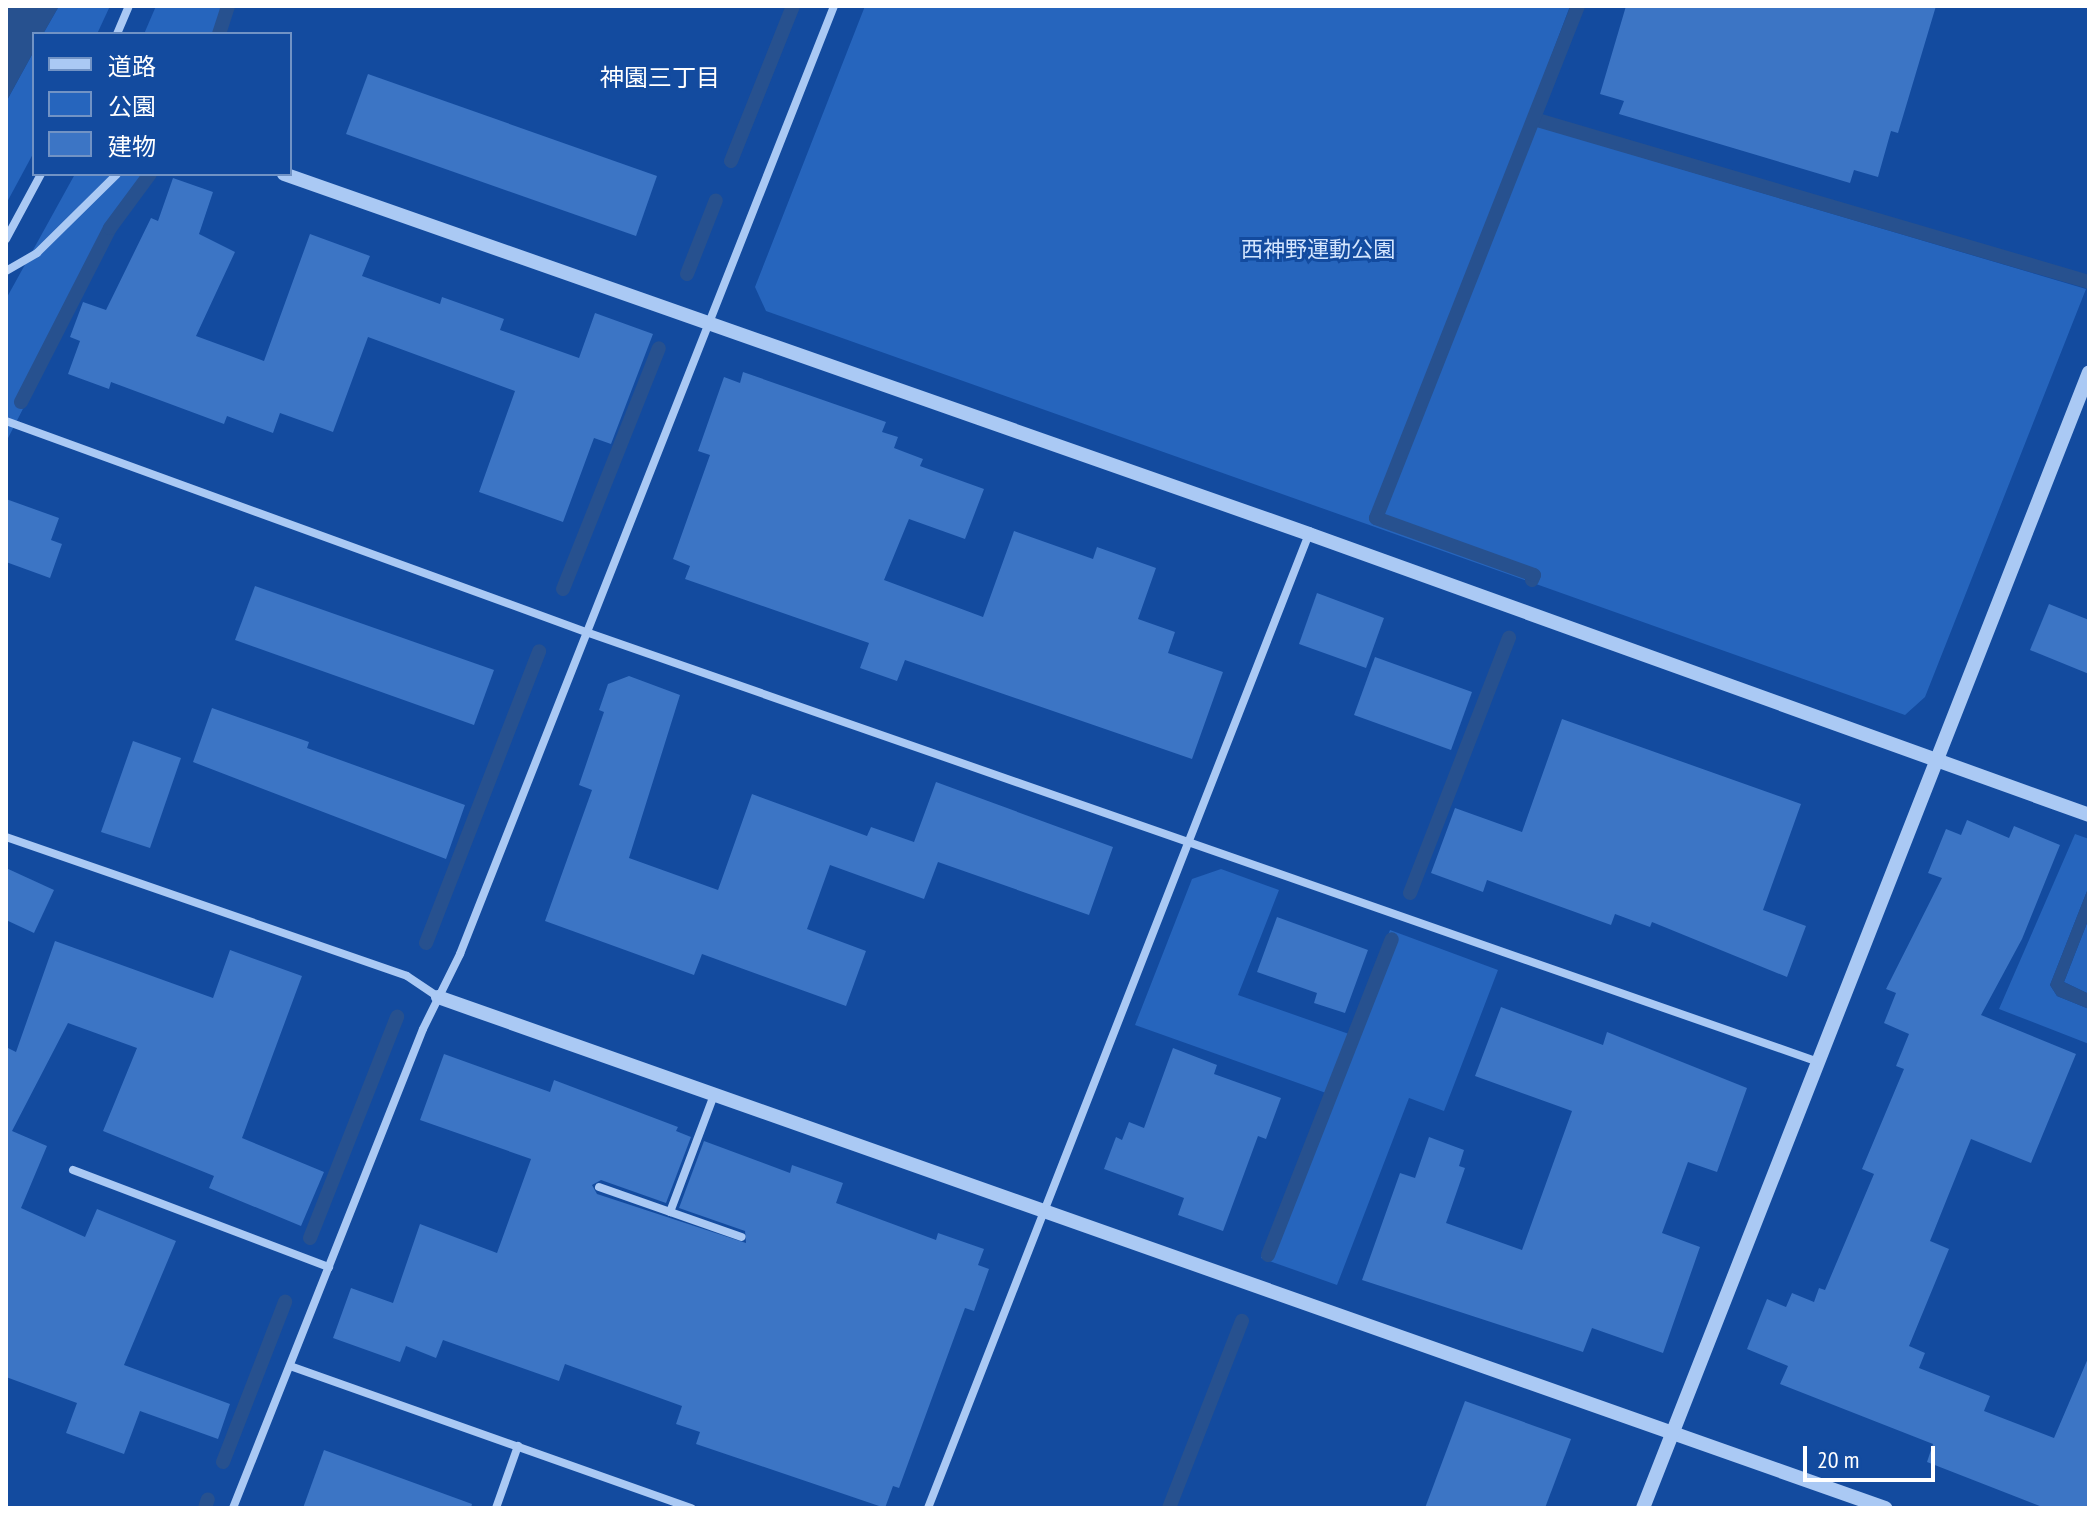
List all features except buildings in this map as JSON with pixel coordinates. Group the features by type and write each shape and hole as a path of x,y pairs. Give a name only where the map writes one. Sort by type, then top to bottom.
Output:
{"street":[{"path":"118,32 129,6"},
{"path":"233,1508 438,997 460,954 834,6"},
{"path":"6,239 40,176"},
{"path":"6,271 37,253 115,176"},
{"path":"290,176 1309,534 2089,815"},
{"path":"1643,1508 2089,372"},
{"path":"6,421 586,632 1816,1061"},
{"path":"928,1508 1309,534"},
{"path":"6,837 407,976 438,997 1885,1508"},
{"path":"670,1212 714,1095"},
{"path":"73,1170 329,1267"},
{"path":"599,1187 742,1237"},
{"path":"290,1366 692,1508"},
{"path":"496,1508 518,1446"}],"green space":[{"path":"59,6 110,6 98,32 44,32"},
{"path":"156,6 234,6 226,32 145,32"},
{"name":"西神野運動公園","path":"865,6 1570,6 1526,123 2086,289 1925,697 1905,715 766,311 755,287"},
{"path":"32,55 32,156 6,204 6,102"},
{"path":"74,176 153,176 114,231 6,442 6,299"},
{"path":"2075,834 2089,839 2089,886 2050,985 2057,996 2089,1009 2089,1044 1999,1009"},
{"path":"1221,869 1279,890 1238,995 1349,1034 1390,930 1498,970 1444,1111 1409,1098 1337,1285 1261,1258 1326,1093 1135,1025 1192,879"},
{"path":"2089,918 2089,994 2064,982"}],"shaded area":[{"path":"6,6 59,6 44,32 32,32 32,55 6,102"},
{"path":"2089,886 2089,918 2064,982 2089,994 2089,1009 2057,996 2050,985"}],"waterway":[{"path":"220,32 228,6"},
{"path":"731,161 793,6"},
{"path":"1532,580 1534,575 1376,518 1578,6"},
{"path":"1534,119 2089,282"},
{"path":"21,402 110,228 149,176"},
{"path":"687,274 716,200"},
{"path":"563,589 659,348"},
{"path":"1410,893 1509,638"},
{"path":"426,943 539,651"},
{"path":"1268,1255 1392,939"},
{"path":"310,1238 397,1017"},
{"path":"223,1462 285,1302"},
{"path":"1169,1508 1242,1321"},
{"path":"205,1508 208,1499"}],"district":[{"name":"神園三丁目","path":"660,78"}]}
